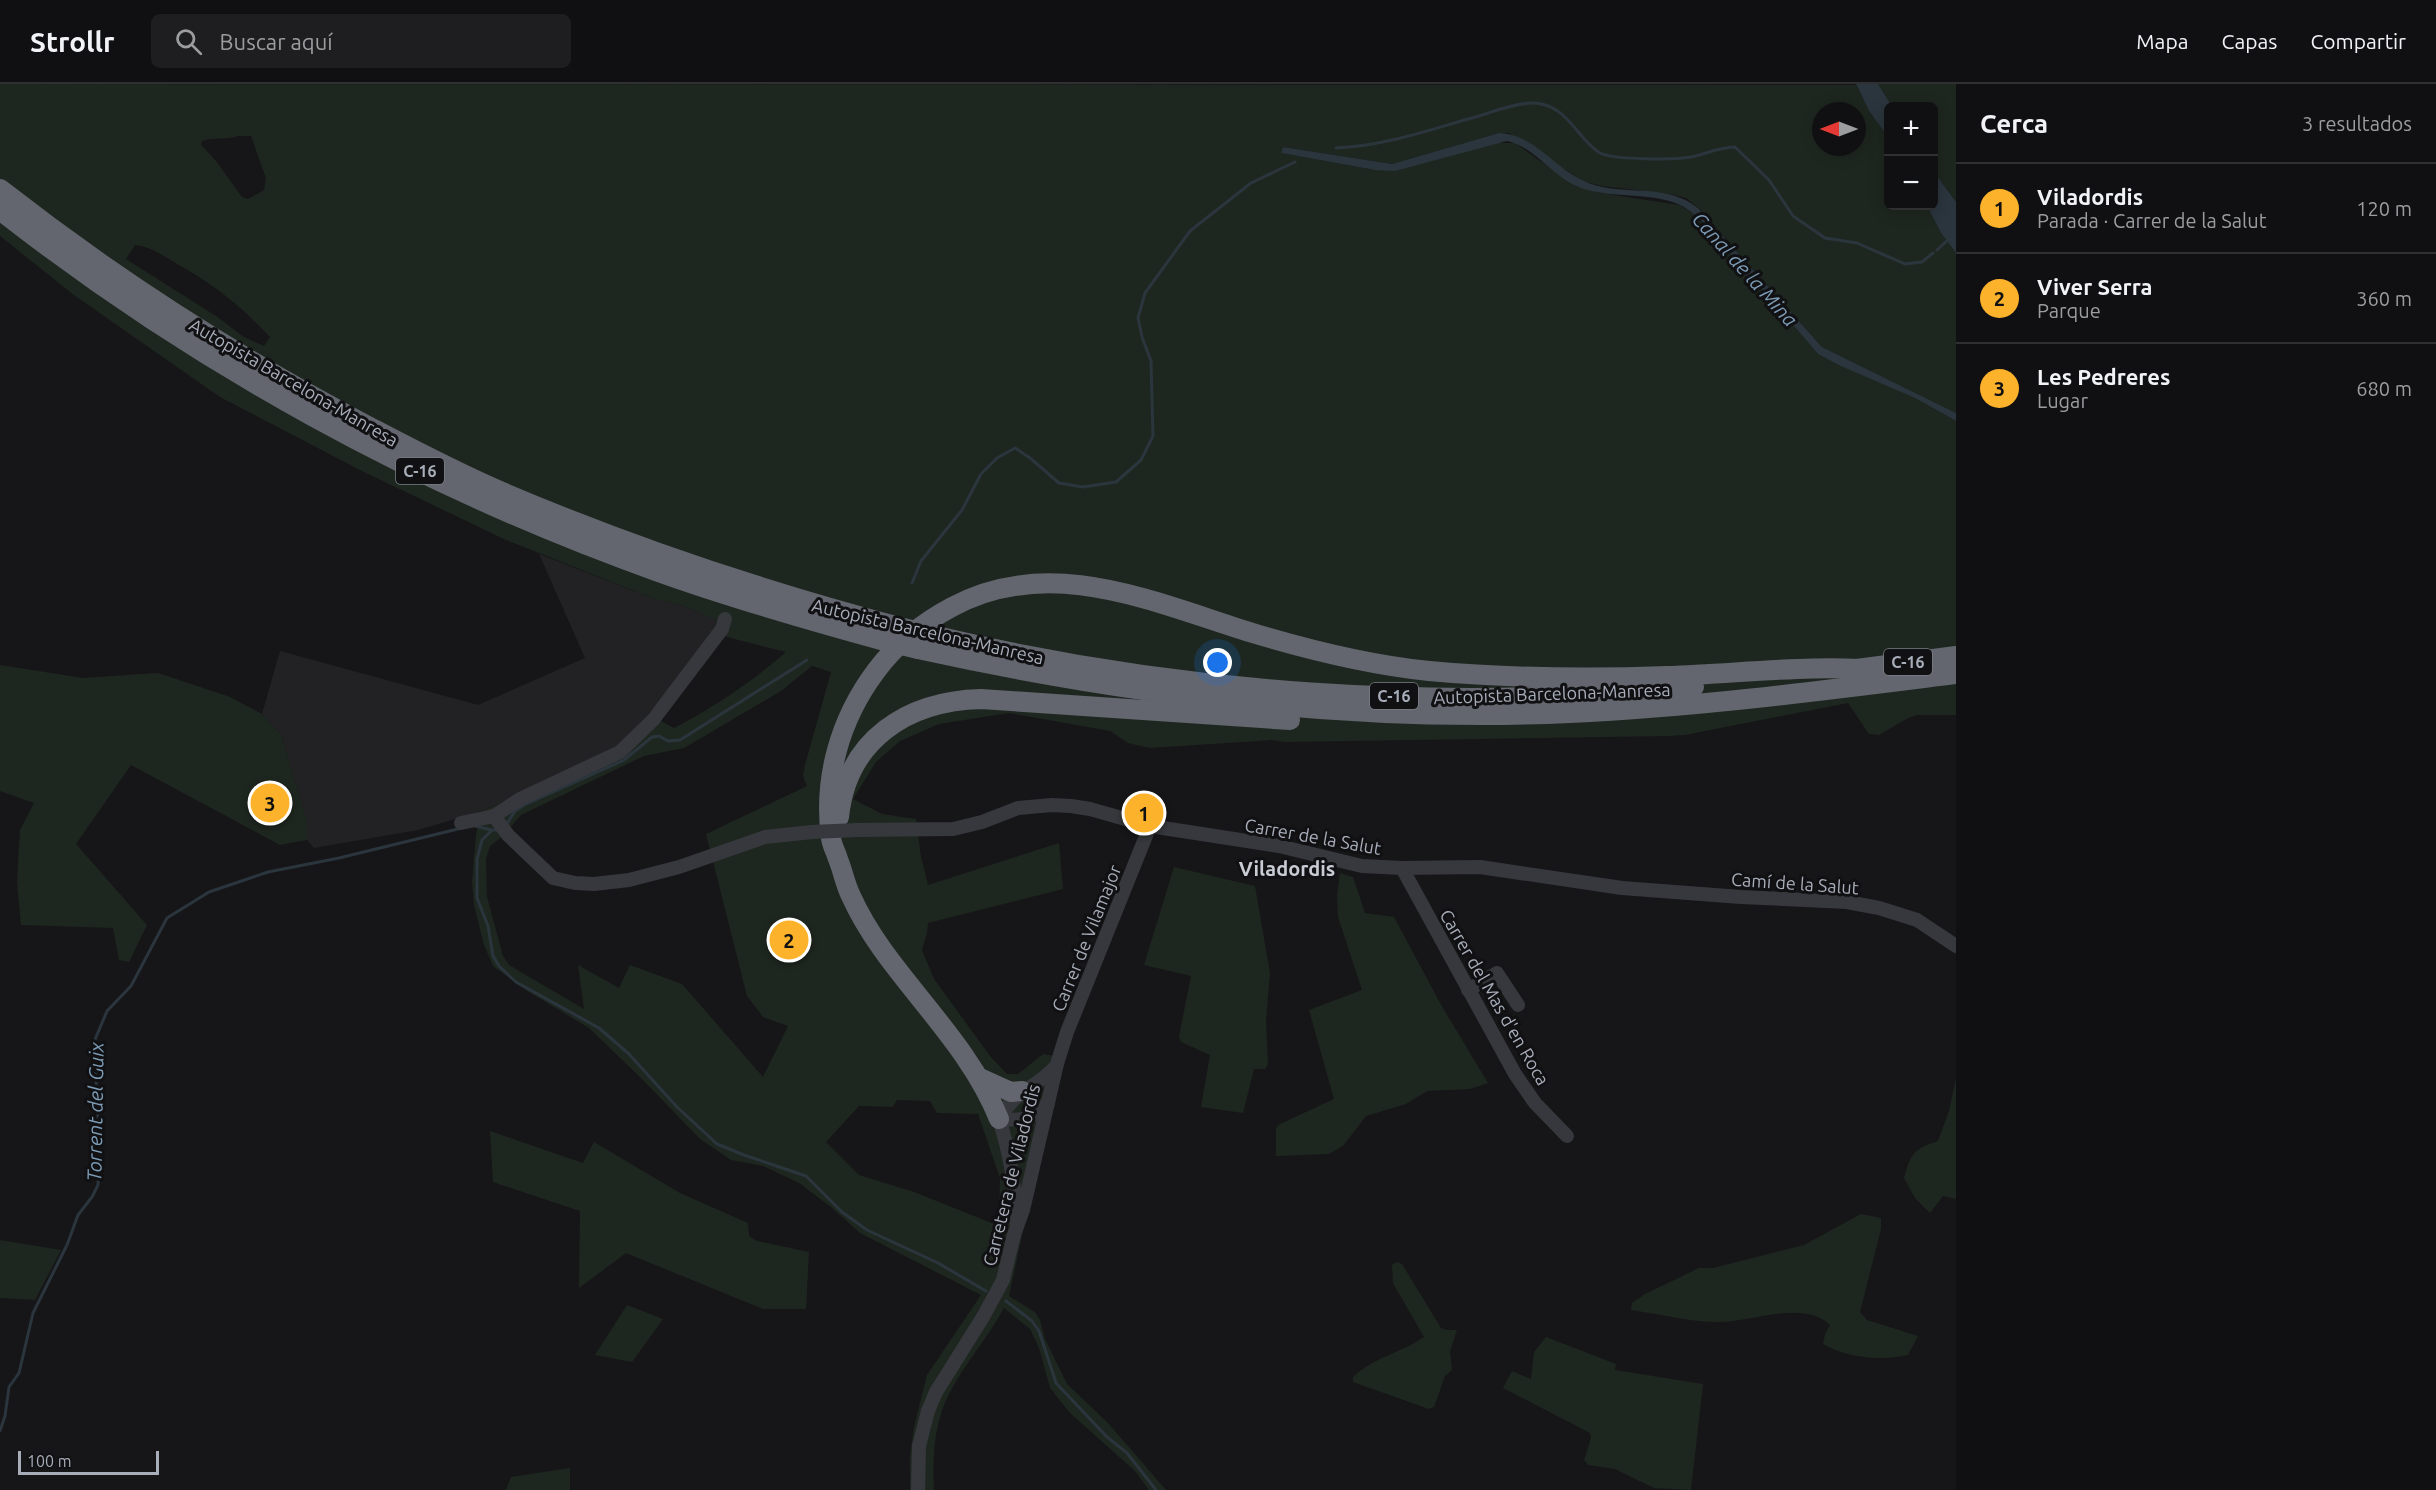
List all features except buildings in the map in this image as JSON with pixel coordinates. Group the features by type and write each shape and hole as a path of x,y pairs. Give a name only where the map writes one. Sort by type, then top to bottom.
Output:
{"highway":[{"name":"Autopista Barcelona-Manresa","path":"0,189 43,223 174,314 317,399 403,444 500,491 659,554 813,604 892,634 918,649 1026,672 1124,688 1312,708 1405,714 1569,713 1756,698 1956,674"},
{"name":"Autopista Barcelona-Manresa","path":"0,210 98,282 177,335 312,415 398,460 497,507 654,570 748,602 892,634 932,635 1061,662 1173,678 1312,692 1406,697 1556,696 1657,691 1956,656"},
{"path":"999,1119 980,1078 958,1046 880,947 864,921 850,895 831,837 830,788 833,765 844,726 867,682 906,637 931,620 974,597 1017,586 1059,583 1104,588 1149,599 1312,650 1381,665 1423,670 1499,676 1578,678 1671,676 1815,667 1860,669"},
{"path":"838,858 840,806 844,788 858,760 874,740 899,720 938,703 981,699 1332,722 1419,725 1600,719 1657,714 1756,698"},
{"path":"980,1078 1011,1092 1022,1091"}],"street":[{"path":"461,823 500,825 520,799 620,752 653,720 722,629 725,620"},
{"name":"Carrer de la Salut","path":"500,825 553,878 575,883 594,884 629,880 679,867 765,837 857,830 953,829 982,822 1018,808 1052,805 1090,809 1150,826 1279,846 1362,866 1480,867 1622,888"},
{"name":"Carrer de Vilamajor","path":"1057,1064 1067,1032 1150,826"},
{"name":"Carrer del Mas d'en Roca","path":"1402,868 1515,1074 1534,1103 1567,1136"},
{"name":"Camí de la Salut","path":"1622,888 1848,902 1917,920 1956,946"},
{"path":"1467,990 1497,973 1518,1005"},
{"path":"999,1119 1022,1091 1048,1076 1057,1064"},
{"name":"Carretera de Viladordis","path":"918,1490 919,1446 928,1411 950,1369 994,1298 1007,1268 1057,1064"},
{"path":"999,1119 1023,1120 1033,1116 1048,1102"},
{"path":"999,1119 1007,1144 1014,1185 1014,1235"}],"shaded area":[{"path":"0,84 1856,85 1864,102 1812,102 1812,156 1866,156 1866,105 1884,132 1884,210 1929,210 1941,233 1956,253 1956,413 1822,347 1699,208 1686,198 1671,194 1602,186 1583,181 1509,133 1499,133 1392,164 1283,147 1281,153 1375,170 1428,162 1495,143 1515,143 1572,184 1600,193 1679,205 1693,213 1739,265 1728,267 1750,278 1762,289 1818,354 1915,398 1956,421 1956,715 1917,715 1879,735 1869,734 1848,703 1685,735 1284,742 1272,740 1150,748 1128,743 1110,731 1009,713 939,724 900,741 876,762 853,799 882,814 916,819 921,857 928,885 1059,843 1063,889 928,923 922,950 934,979 990,1056 1007,1074 1018,1074 1043,1054 1065,1058 1043,1138 1009,1296 1035,1312 1040,1320 1045,1339 1067,1384 1108,1423 1166,1490 1149,1490 1135,1471 1070,1413 1050,1388 1039,1348 1030,1329 1004,1308 955,1383 944,1405 935,1441 934,1490 910,1490 910,1455 914,1427 927,1375 981,1295 860,1233 799,1183 763,1166 731,1160 700,1139 589,1028 524,989 493,966 484,945 474,905 472,882 476,834 482,811 619,749 648,714 674,728 732,693 786,652 715,634 716,620 681,605 655,599 506,540 362,471 220,397 74,295 0,236","holes":["251,136 266,178 264,190 248,199 242,197 216,161 201,145 202,141 206,140","135,245 160,254 225,295 270,337 264,346 244,337 216,316 126,259","812,666 831,672 805,765 803,776 807,786 706,834 747,996 763,1017 788,1026 763,1077 682,984 630,965 619,988 578,965 584,1009 509,965 503,956 487,897 486,859 490,846 502,837 521,815 644,756 684,748 781,691","897,1100 930,1101 937,1113 978,1114 1000,1178 999,1226 914,1192 859,1175 826,1142 859,1106 893,1107"]},
{"path":"1878,84 1956,84 1956,202 1938,177 1938,102 1889,102"},
{"path":"539,554 655,599 681,605 716,620 715,634 619,749 482,811 418,830 314,848 307,840 307,822 281,734 262,714 280,651 478,705 585,658"},
{"path":"0,665 83,678 158,673 230,697 262,714 281,734 307,822 307,840 280,845 131,765 76,844 147,925 129,962 119,960 113,928 21,925 17,881 20,830 34,803 0,791"},
{"path":"1174,867 1255,886 1270,973 1266,1022 1268,1064 1265,1069 1254,1069 1243,1113 1201,1107 1210,1055 1181,1042 1179,1036 1191,976 1144,965"},
{"path":"1340,873 1353,877 1365,913 1394,917 1440,1003 1488,1083 1470,1089 1427,1091 1406,1104 1366,1116 1343,1146 1329,1154 1276,1156 1276,1128 1280,1124 1334,1099 1309,1010 1362,990 1338,917 1337,896"},
{"path":"1956,1078 1956,1199 1943,1196 1930,1213 1915,1198 1904,1178 1914,1154 1923,1147 1938,1141 1949,1111"},
{"path":"490,1131 583,1163 594,1142 680,1193 748,1223 749,1236 757,1241 809,1252 806,1309 763,1309 626,1253 579,1288 580,1211 493,1182"},
{"path":"1861,1214 1881,1218 1881,1229 1860,1312 1867,1320 1918,1336 1908,1355 1875,1358 1832,1349 1823,1344 1830,1325 1818,1317 1805,1314 1776,1314 1707,1322 1631,1310 1632,1303 1645,1294 1699,1268 1713,1268 1804,1245"},
{"path":"0,1240 61,1250 35,1300 0,1298"},
{"path":"1397,1262 1402,1264 1441,1328 1457,1330 1450,1351 1452,1370 1445,1376 1434,1407 1429,1409 1353,1382 1353,1377 1361,1370 1424,1337 1393,1283 1392,1265"},
{"path":"627,1305 663,1319 632,1362 595,1355"},
{"path":"1546,1337 1616,1364 1615,1370 1703,1384 1691,1490 1654,1488 1615,1469 1588,1465 1584,1460 1591,1438 1590,1433 1503,1388 1512,1371 1531,1379 1534,1352"},
{"path":"570,1468 570,1490 506,1490 511,1477"}],"water":[{"path":"1856,84 1878,84 1889,102 1884,102 1884,132 1869,111"},
{"name":"Canal de la Mina","path":"1499,133 1511,135 1533,145 1572,174 1596,186 1670,194 1698,208 1822,347 1956,413 1956,421 1915,398 1818,354 1762,289 1750,278 1728,266 1729,262 1738,264 1704,223 1688,210 1668,200 1585,189 1564,179 1524,148 1507,141 1395,171 1375,170 1281,153 1283,147 1392,164"},
{"path":"1938,177 1956,202 1956,253 1941,233 1929,210 1938,210"}],"waterway":[{"path":"1336,148 1391,140 1519,104 1544,105 1563,115 1592,147 1607,155 1645,159 1683,158 1735,147 1769,180 1793,216 1825,238 1857,243 1905,264 1922,262 1933,253"},
{"path":"912,583 921,561 962,510 981,474 997,458 1015,448 1059,483 1083,487 1116,482 1141,460 1153,436 1151,361 1138,318 1145,293 1190,231 1251,183 1295,162"},
{"path":"1937,250 1949,239"},
{"path":"506,825 515,811 524,805 624,760 652,737 659,736 668,741 680,740 807,660"},
{"name":"Torrent del Guix","path":"475,826 491,830"},
{"name":"Torrent del Guix","path":"0,1431 5,1416 9,1387 19,1373 33,1313 67,1245 78,1215 98,1185 100,1156 94,1042 107,1011 131,986 167,918 209,892 268,872 339,858 462,828"},
{"path":"498,830 492,830 482,840 477,859 477,898 488,926 493,956 499,966 516,982 599,1028 629,1054 677,1107 717,1144 806,1176 842,1212 867,1230 938,1263 986,1291"},
{"path":"1006,1301 1032,1321 1039,1331 1056,1383 1107,1437 1127,1453 1156,1490"}],"place":[{"name":"Les Pedreres","path":"270,803"},
{"name":"Viladordis","path":"1144,813"},
{"name":"Viver Serra","path":"789,940"}],"district":[{"name":"Viladordis","path":"1287,868"}]}
